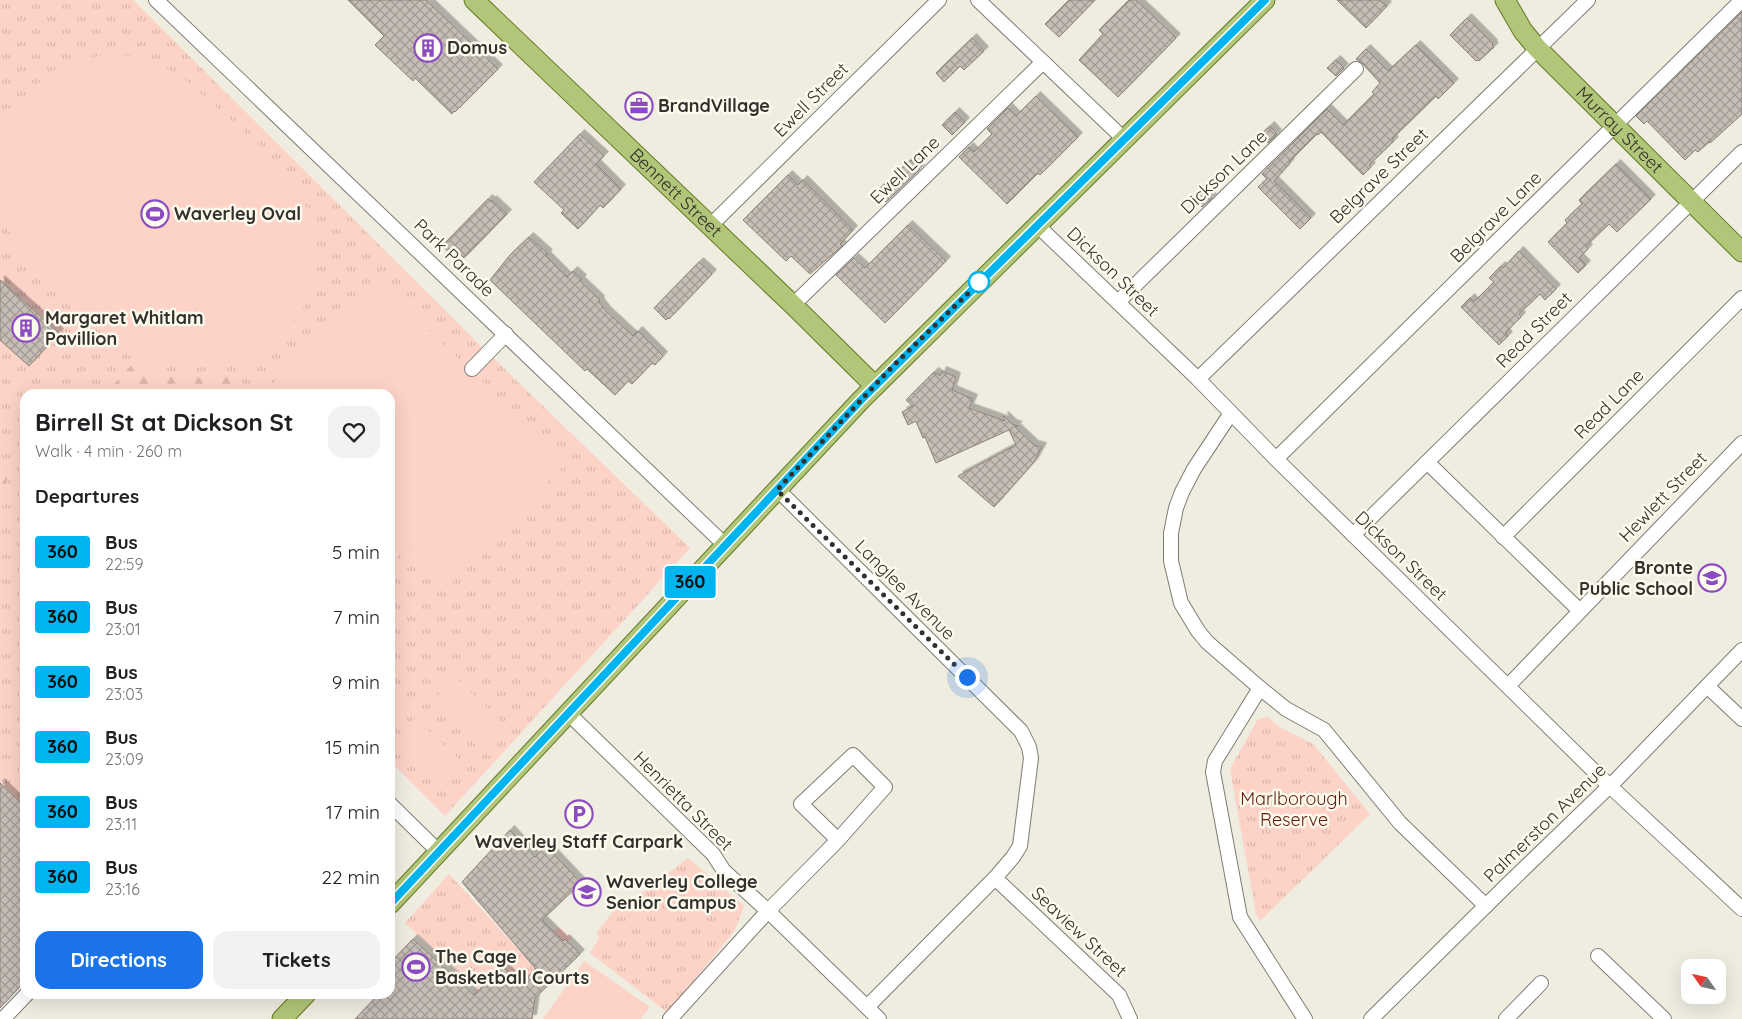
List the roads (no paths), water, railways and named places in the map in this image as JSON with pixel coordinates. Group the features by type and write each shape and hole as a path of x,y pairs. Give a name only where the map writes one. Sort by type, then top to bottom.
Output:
{"main road":[{"name":"Bennett Street","path":"474,0 793,304 875,386"},
{"path":"395,899 875,386 1265,0"},
{"name":"Murray Street","path":"1505,0 1515,19 1537,48 1742,252"},
{"path":"282,1019 301,999"}],"street":[{"name":"Park Parade","path":"156,0 725,545"},
{"name":"Ewell Street","path":"710,226 939,0"},
{"path":"978,0 1125,140"},
{"name":"Belgrave Street","path":"1198,379 1588,0"},
{"name":"Belgrave Lane","path":"1276,459 1742,0"},
{"name":"Ewell Lane","path":"793,304 1043,62"},
{"name":"Dickson Lane","path":"1118,302 1356,69"},
{"name":"Read Street","path":"1353,535 1742,152"},
{"name":"Dickson Street","path":"1038,226 1198,379 1276,459 1599,776 1742,909"},
{"name":"Read Lane","path":"1503,536 1742,298"},
{"path":"472,369 506,334"},
{"path":"1231,413 1194,469 1182,492 1173,521 1171,561 1181,603 1207,642 1286,709 1324,730 1400,823 1486,906"},
{"name":"Hewlett Street","path":"1508,686 1742,443"},
{"path":"1427,462 1580,611"},
{"name":"Langlee Avenue","path":"777,490 1021,731 1029,747 1031,758 1020,846 1013,857 995,878 867,1008"},
{"name":"Palmerston Avenue","path":"1371,1019 1611,786 1742,650"},
{"path":"1707,686 1742,719"},
{"path":"1260,688 1215,761 1214,772 1240,917 1305,1019"},
{"name":"Henrietta Street","path":"568,713 713,854 724,871 879,1019"},
{"path":"670,1019 768,911 838,840 885,787 853,755 801,804 838,840"},
{"path":"395,809 439,852"},
{"name":"Seaview Street","path":"995,878 1119,995 1130,1019"},
{"path":"1598,956 1664,1019"},
{"path":"1506,1019 1541,982"},
{"path":"3,1019 22,999"}],"place":[{"name":"Domus","path":"428,48"},
{"name":"BrandVillage","path":"639,106"},
{"name":"Waverley Oval","path":"155,214"},
{"name":"Margaret Whitlam Pavillion","path":"26,328"},
{"name":"Bronte Public School","path":"1712,578"},
{"name":"Waverley Staff Carpark","path":"579,814"},
{"name":"Waverley College Senior Campus","path":"587,892"},
{"name":"The Cage Basketball Courts","path":"416,967"}],"park label":[{"name":"Marlborough Reserve","path":"1294,810"}]}
